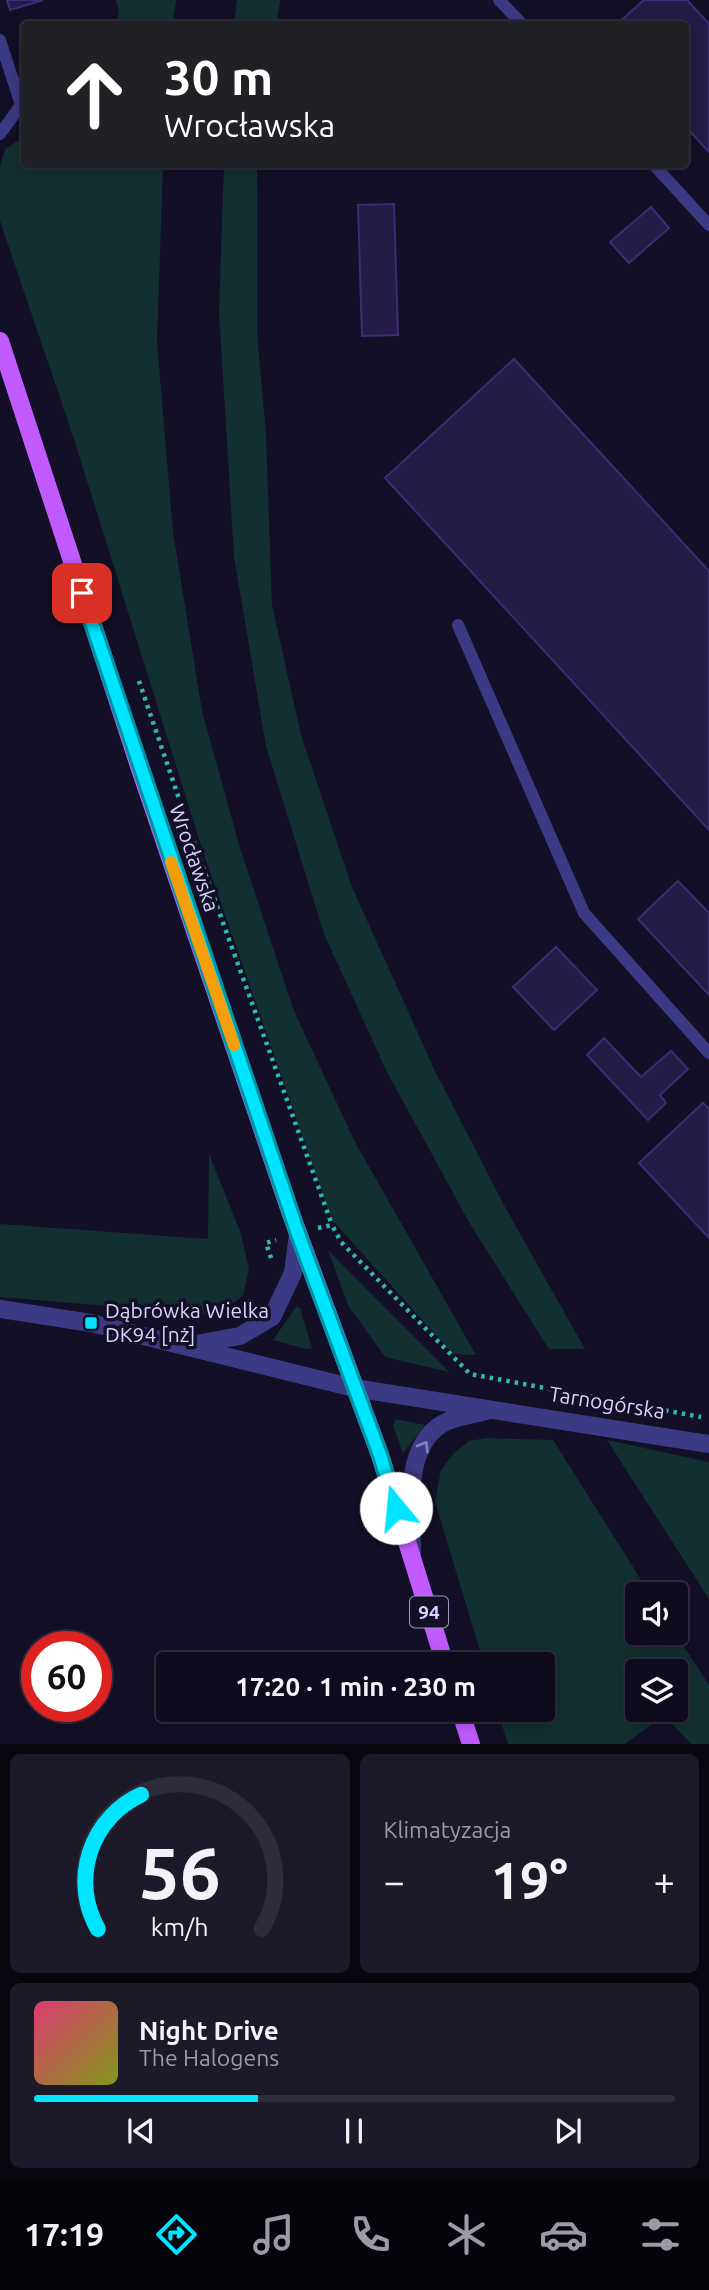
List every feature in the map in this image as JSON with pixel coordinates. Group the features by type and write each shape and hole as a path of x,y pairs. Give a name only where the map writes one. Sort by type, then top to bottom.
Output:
{"main road":[{"name":"Wrocławska","path":"0,341 135,756 298,1234 354,1388"},
{"name":"94","path":"354,1388 380,1455 441,1652"},
{"path":"464,1722 471,1744"}],"street":[{"path":"189,1345 240,1336 272,1317 293,1272 298,1234"},
{"name":"Tarnogórska","path":"0,1309 91,1323 189,1345 354,1388 709,1444"},
{"name":"Tarnogórska","path":"412,1560 412,1473 424,1443 442,1424 497,1409"}],"lane":[{"path":"499,0 519,21"},
{"path":"0,40 21,105 0,134"},
{"path":"657,168 709,225"},
{"path":"458,625 584,913 709,1053"}],"path":[{"path":"139,681 195,848 332,1225 341,1242 470,1374 709,1419"},
{"path":"273,1264 266,1243 332,1225"}],"green space":[{"path":"116,0 176,0 173,21 117,21 119,11"},
{"path":"237,0 280,0 277,21 234,21"},
{"path":"21,139 21,168 163,168 157,342 173,532 202,711 240,848 294,1011 355,1142 476,1355 453,1354 332,1220 203,852 73,436 0,221 0,167 5,149"},
{"path":"224,168 257,168 257,333 266,434 272,605 301,735 352,887 435,1071 505,1207 585,1349 549,1349 470,1224 387,1072 324,934 266,746 234,557 219,312"},
{"path":"209,1154 241,1234 249,1269 243,1296 216,1315 0,1297 0,1224 208,1239"},
{"path":"328,1250 449,1372 385,1357 348,1305"},
{"path":"296,1307 300,1308 312,1348 306,1349 273,1340"},
{"path":"395,1419 425,1425 403,1453 393,1426"},
{"path":"487,1438 553,1440 642,1582 625,1582 625,1645 683,1645 709,1685 709,1744 691,1744 671,1722 688,1722 688,1659 625,1659 625,1722 655,1722 625,1744 508,1744 501,1722 555,1722 555,1652 480,1652 435,1502 441,1470 454,1453 469,1441"},
{"path":"607,1440 709,1462 709,1599"}],"building":[{"path":"7,0 43,0 10,10"},
{"path":"644,0 687,0 709,24 709,152 689,130 689,21 620,21"},
{"path":"394,204 398,335 362,336 358,205"},
{"path":"651,207 669,228 629,263 610,242"},
{"path":"514,359 709,571 709,830 385,478"},
{"path":"678,881 709,913 709,995 638,919"},
{"path":"556,947 597,990 554,1030 513,987"},
{"path":"604,1038 641,1077 671,1051 688,1069 660,1095 666,1103 648,1120 587,1055"},
{"path":"703,1103 709,1109 709,1238 639,1163"}],"slow traffic":[{"path":"171,862 234,1045"}],"place":[{"name":"Dąbrówka Wielka DK94 [nż]","path":"91,1323"}],"route":[{"path":"82,593 298,1234 380,1455 396,1508"}]}
